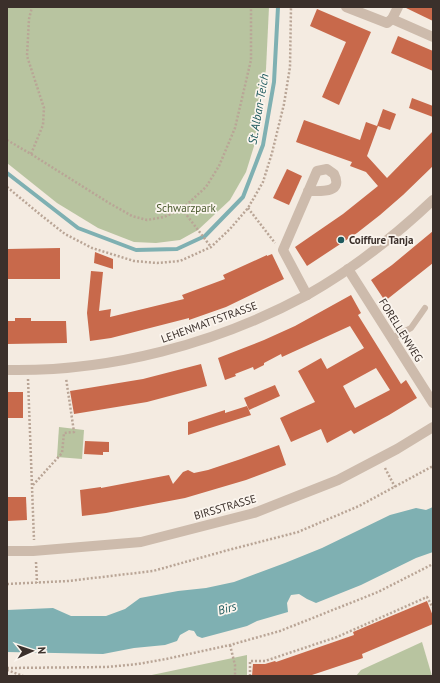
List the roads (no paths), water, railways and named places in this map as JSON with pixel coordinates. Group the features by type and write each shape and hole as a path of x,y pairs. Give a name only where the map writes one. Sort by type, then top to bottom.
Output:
{"street":[{"path":"346,7 387,24 392,19 398,7"},
{"path":"392,19 433,37"},
{"path":"307,295 283,250 308,191"},
{"name":"LEHENMATTSTRASSE","path":"7,370 67,368 129,359 165,351 233,329 307,295 348,270 408,224 433,200"},
{"name":"FORELLENWEG","path":"348,270 433,403"},
{"name":"BIRSSTRASSE","path":"7,551 33,551 142,542 254,513 338,480 397,449 433,427"}],"lane":[{"path":"392,338 411,328 425,308"}],"water":[{"name":"Birs","path":"433,507 433,552 416,558 361,585 316,603 299,594 291,595 287,603 288,612 257,621 247,626 202,638 197,636 194,631 189,630 180,635 177,641 165,645 134,648 103,654 7,652 7,610 53,608 71,616 106,616 125,609 140,598 178,591 206,588 234,582 322,548 390,515 416,508 426,510"}],"waterway":[{"name":"St. Alban-Teich","path":"7,173 78,228 136,250 177,249 205,236 243,197 263,145 274,82 278,7"}],"place":[{"name":"Coiffure Tanja","path":"341,240"}],"park label":[{"name":"Schwarzpark","path":"186,208"}]}
